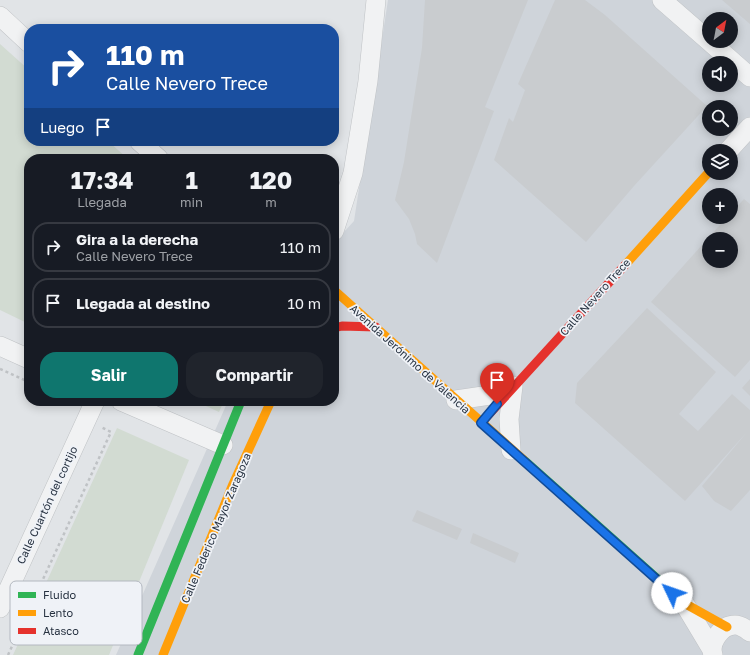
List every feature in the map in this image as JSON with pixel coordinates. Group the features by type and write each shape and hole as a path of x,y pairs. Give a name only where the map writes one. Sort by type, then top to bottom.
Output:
{"street":[{"path":"339,216 353,173 368,81 376,0"},
{"path":"662,0 702,35"},
{"path":"0,16 24,38"},
{"path":"717,48 749,77"},
{"path":"734,144 750,126"},
{"path":"145,146 153,154"},
{"name":"Calle Nevero Trece","path":"481,423 702,180"},
{"name":"Avenida Jerónimo de Valencia","path":"339,295 684,604 712,652"},
{"path":"339,327 376,328"},
{"path":"0,346 24,357"},
{"path":"456,400 497,394 513,386"},
{"path":"511,450 508,419 513,386"},
{"name":"Calle Cuartón del cortijo","path":"12,581 92,406"},
{"path":"133,406 223,445"},
{"path":"138,655 239,406"},
{"name":"Calle Federico Mayor Zaragoza","path":"163,655 233,484 269,406"},
{"name":"Calle Cuartón del cortijo","path":"0,608 10,586"},
{"name":"Avenida Jerónimo de Valencia","path":"684,604 741,625"},
{"path":"712,652 716,637 741,625"}],"path":[{"path":"0,369 24,380"},
{"path":"42,581 111,432 85,421"},
{"path":"8,655 13,645"}],"shaded area":[{"path":"388,0 750,0 750,655 116,655 120,645 142,645 142,596 226,406 339,406 339,238 354,221"},
{"path":"0,44 24,66 24,146 114,146 122,154 24,154 24,322 0,310"},
{"path":"206,406 222,406 219,412"},
{"path":"117,428 189,460 139,581 47,581"},
{"path":"18,645 113,645 109,655 13,655"}],"building":[{"path":"425,0 528,0 485,107 494,111 437,263 417,244 409,219 395,200 404,162 422,48"},
{"path":"555,0 585,0 605,15 702,102 702,111 634,186 586,242 494,160 509,118 513,122 525,90 518,84"},
{"path":"722,0 750,0 750,24 738,14 738,12"},
{"path":"744,199 750,204 750,360 735,377 651,302 702,245 702,268 738,268 738,232 714,232 721,224 738,224 738,205"},
{"path":"647,308 716,372 679,414 698,431 732,394 750,410 750,490 731,511 714,501 702,486 747,432 685,501 575,403 577,383"},
{"path":"750,379 750,396 742,388"},
{"path":"417,510 462,529 457,540 412,521"},
{"path":"473,533 519,553 515,563 470,543"}],"traffic: fast":[{"path":"138,655 239,406"},
{"path":"524,460 660,581"}],"traffic: slow":[{"path":"626,264 702,180"},
{"path":"339,294 524,460"},
{"path":"163,655 233,484 269,406"},
{"path":"660,581 684,603 727,627"}],"traffic: jam":[{"path":"481,423 626,264"},
{"path":"339,327 376,327"}],"route":[{"path":"497,404 481,423 672,593"}]}
